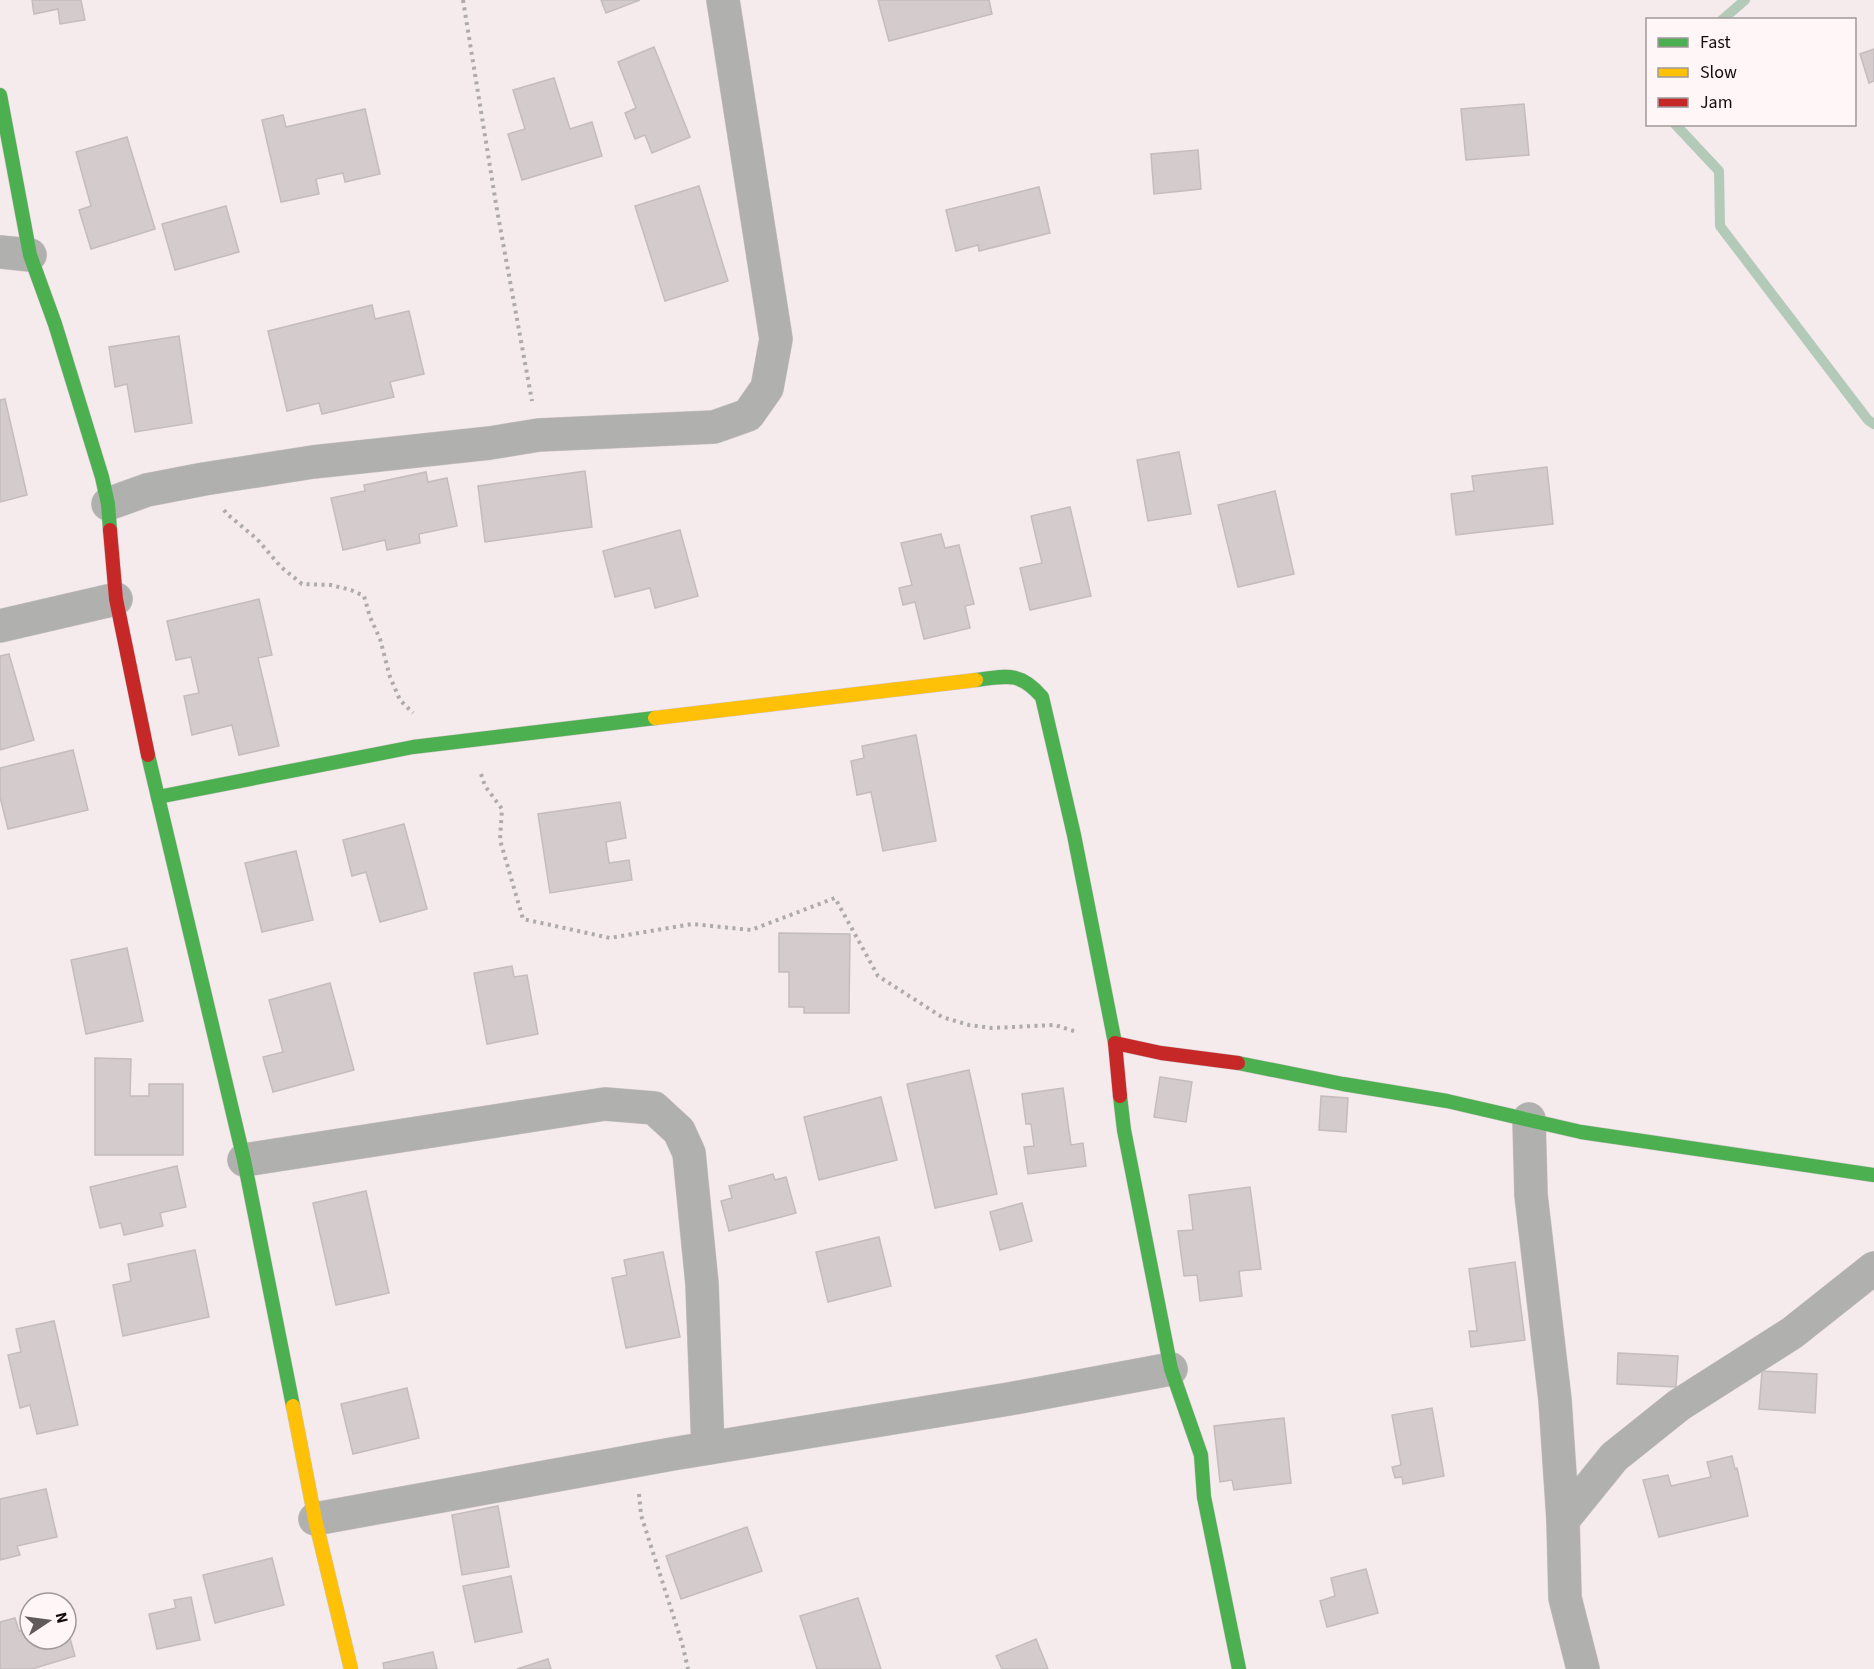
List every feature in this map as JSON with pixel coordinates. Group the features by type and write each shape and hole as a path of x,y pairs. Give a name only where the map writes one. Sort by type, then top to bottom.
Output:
{"street":[{"path":"108,504 147,490 204,478 313,462 490,443 539,435 714,427 748,415 767,388 776,339 723,0"},
{"path":"0,95 15,253 61,344 108,504 116,599 158,797 244,1160 315,1519 351,1669"},
{"path":"0,626 116,599"},
{"path":"158,797 413,747 1010,676 1031,684 1042,697 1074,835 1115,1043 1124,1130 1171,1369 1201,1455 1204,1497 1239,1669"},
{"path":"1115,1043 1161,1053 1219,1059 1343,1084 1447,1101 1592,1134 1874,1175"},
{"path":"244,1160 605,1104 654,1107 679,1131 689,1153 702,1284 708,1448"},
{"path":"1529,1119 1531,1195 1555,1400 1563,1520 1565,1598 1583,1669"},
{"path":"1563,1520 1614,1457 1679,1405 1792,1333 1874,1268"},
{"path":"315,1519 708,1448 1010,1399 1171,1369"}],"path":[{"path":"463,0 497,210 539,435"},
{"path":"204,478 226,514 257,539 281,567 302,584 331,585 364,596 380,639 390,677 400,700 430,737 413,747"},
{"path":"477,765 485,786 502,809 500,840 524,919 610,938 692,924 751,930 835,898 878,976 942,1017 969,1025 992,1028 1055,1025 1115,1043"},
{"path":"635,1461 641,1515 688,1669"}],"building":[{"path":"32,0 81,0 85,20 60,24 58,9 34,14"},
{"path":"601,0 640,0 606,13"},
{"path":"878,0 989,0 992,14 889,41"},
{"path":"654,47 690,137 652,153 645,135 635,139 625,113 636,108 618,62"},
{"path":"1874,49 1874,81 1869,83 1860,54"},
{"path":"554,78 570,129 592,122 602,156 522,180 508,134 525,129 513,90"},
{"path":"1524,104 1529,155 1466,160 1461,109"},
{"path":"365,109 380,174 345,182 343,173 316,179 319,194 281,202 262,120 283,115 286,127"},
{"path":"127,137 155,229 91,249 79,210 91,206 76,152"},
{"path":"1198,150 1201,189 1154,194 1151,154"},
{"path":"699,186 728,281 665,301 635,206"},
{"path":"1039,187 1050,233 979,251 978,245 956,251 946,210"},
{"path":"226,206 239,252 175,270 162,224"},
{"path":"372,305 375,319 409,311 424,374 390,382 394,397 322,414 319,403 287,411 268,331"},
{"path":"179,336 192,423 135,432 127,384 115,387 109,347"},
{"path":"5,399 27,495 0,502 0,400"},
{"path":"1179,452 1191,514 1148,521 1137,460"},
{"path":"1547,467 1553,524 1456,535 1451,494 1474,491 1472,476"},
{"path":"585,471 592,527 485,542 478,486"},
{"path":"426,472 428,482 447,478 457,526 419,534 420,543 387,550 385,540 343,550 331,498 365,491 364,485"},
{"path":"1275,491 1294,574 1238,587 1218,505"},
{"path":"1070,507 1091,596 1030,610 1020,568 1042,563 1031,516"},
{"path":"680,530 698,596 655,608 650,588 615,597 603,551"},
{"path":"941,534 945,548 959,545 974,604 965,606 970,628 924,639 915,602 903,605 899,588 912,585 901,543"},
{"path":"259,599 272,655 258,658 279,746 239,755 232,725 192,735 184,696 199,693 191,657 176,660 167,621"},
{"path":"9,654 34,740 0,750 0,656"},
{"path":"916,735 936,841 883,851 871,792 857,795 851,761 864,758 862,746"},
{"path":"73,750 88,810 8,829 0,797 0,768"},
{"path":"620,802 626,838 606,842 609,863 629,860 632,880 550,893 538,814"},
{"path":"404,824 427,909 380,922 366,872 352,876 343,840"},
{"path":"296,851 313,920 262,932 245,863"},
{"path":"779,933 850,934 849,1013 804,1013 804,1007 789,1007 789,972 779,972"},
{"path":"127,948 143,1021 86,1034 71,960"},
{"path":"512,966 514,977 527,975 538,1034 487,1044 474,973"},
{"path":"330,983 354,1070 273,1092 263,1057 283,1052 269,1000"},
{"path":"95,1058 131,1059 130,1096 149,1096 149,1084 183,1084 183,1155 95,1155"},
{"path":"969,1070 997,1194 935,1208 907,1084"},
{"path":"1160,1077 1192,1082 1186,1122 1154,1117"},
{"path":"1063,1088 1071,1145 1083,1143 1086,1166 1028,1174 1024,1147 1034,1146 1031,1124 1026,1124 1022,1094"},
{"path":"1321,1096 1348,1098 1346,1132 1319,1130"},
{"path":"881,1097 897,1160 819,1180 804,1117"},
{"path":"177,1166 186,1207 160,1213 163,1226 124,1235 121,1223 100,1228 90,1187"},
{"path":"773,1174 775,1180 786,1177 796,1213 729,1231 721,1201 732,1198 729,1186"},
{"path":"1250,1187 1261,1269 1239,1271 1242,1296 1200,1301 1197,1275 1184,1276 1178,1231 1193,1230 1189,1195"},
{"path":"366,1191 389,1293 336,1305 313,1203"},
{"path":"1022,1203 1032,1241 1000,1250 990,1212"},
{"path":"879,1237 891,1286 828,1302 816,1252"},
{"path":"195,1250 209,1317 123,1336 113,1285 131,1281 128,1264"},
{"path":"663,1252 680,1337 626,1348 612,1278 627,1275 624,1260"},
{"path":"1515,1262 1525,1340 1471,1347 1469,1331 1477,1331 1469,1269"},
{"path":"54,1321 78,1425 37,1434 30,1405 20,1408 8,1355 21,1352 16,1329"},
{"path":"1618,1353 1678,1356 1676,1387 1617,1384"},
{"path":"1762,1371 1817,1374 1815,1413 1759,1409"},
{"path":"407,1388 419,1438 353,1454 341,1404"},
{"path":"1432,1408 1444,1476 1403,1484 1402,1477 1395,1478 1392,1467 1401,1465 1392,1415"},
{"path":"1284,1418 1291,1483 1234,1490 1232,1480 1220,1482 1214,1426"},
{"path":"1732,1456 1748,1516 1659,1537 1643,1480 1668,1475 1671,1486 1711,1477 1707,1462"},
{"path":"46,1489 57,1537 17,1546 20,1555 0,1560 0,1499"},
{"path":"498,1506 509,1567 462,1575 452,1515"},
{"path":"747,1527 762,1571 681,1599 666,1556"},
{"path":"272,1558 284,1605 215,1623 203,1575"},
{"path":"1366,1569 1378,1613 1327,1627 1320,1601 1335,1596 1331,1578"},
{"path":"511,1576 522,1632 475,1642 463,1586"},
{"path":"191,1597 200,1640 157,1649 149,1614 176,1608 174,1600"},
{"path":"858,1598 881,1669 817,1669 800,1616"},
{"path":"15,1618 18,1628 18,1651 74,1651 75,1656 32,1669 0,1669 0,1622"},
{"path":"1036,1639 1048,1669 1002,1669 996,1656"},
{"path":"433,1652 437,1669 384,1669 383,1663"},
{"path":"548,1659 551,1669 517,1669"}],"waterway":[{"path":"1724,18 1745,0"},
{"path":"1677,126 1719,171 1720,226 1868,420 1874,424"}],"traffic: fast":[{"path":"0,95 30,255 55,324 102,477 108,504 110,530"},
{"path":"976,680 1012,677 1027,683 1042,697 1074,835 1115,1043"},
{"path":"158,797 413,747 655,718"},
{"path":"148,755 244,1160 293,1406"},
{"path":"1238,1063 1343,1084 1447,1101 1581,1132 1874,1175"},
{"path":"1120,1096 1124,1130 1171,1369 1201,1455 1204,1497 1239,1669"}],"traffic: slow":[{"path":"655,718 976,680"},
{"path":"293,1406 315,1519 351,1669"}],"traffic: jam":[{"path":"110,530 116,599 148,755"},
{"path":"1120,1096 1115,1043 1161,1053 1238,1063"}]}
